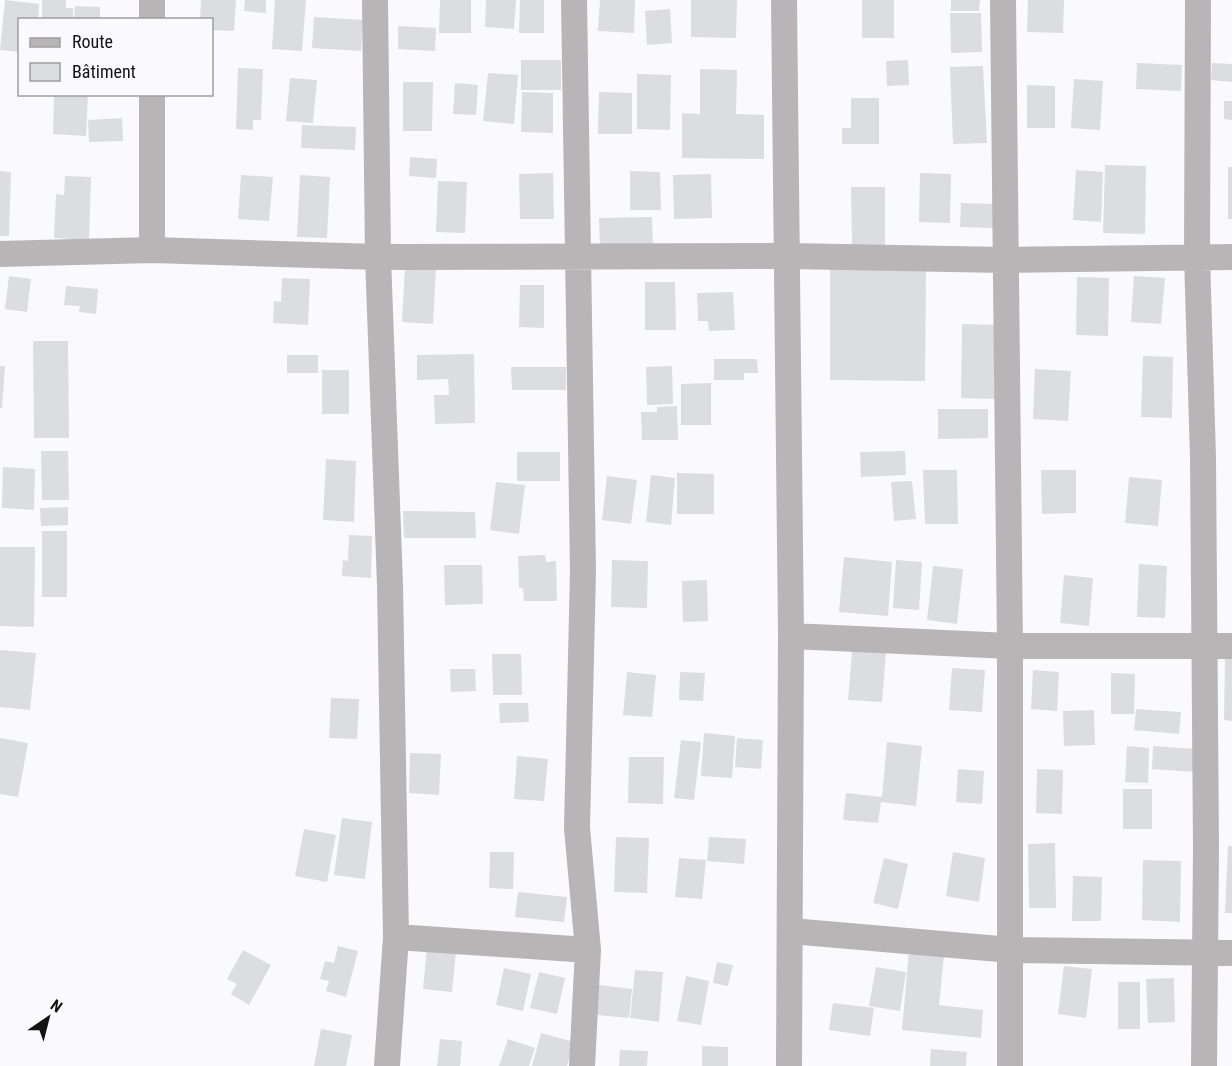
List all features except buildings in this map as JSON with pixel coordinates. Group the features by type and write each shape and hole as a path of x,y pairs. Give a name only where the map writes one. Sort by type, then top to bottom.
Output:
{"street":[{"path":"152,0 152,18"},
{"path":"375,0 378,257 390,597 396,938 387,1066"},
{"path":"574,0 583,571 577,828 588,950 582,1066"},
{"path":"784,0 789,256 791,636 789,1066"},
{"path":"1003,0 1004,260 1010,646 1010,1066"},
{"path":"1198,0 1197,256 1203,458 1206,953 1204,1066"},
{"path":"152,96 152,250"},
{"path":"0,254 152,250 378,257 789,256 1004,260 1232,256"},
{"path":"791,636 1010,646 1232,646"},
{"path":"791,931 1011,950 1232,953"},
{"path":"396,938 588,950"}]}
